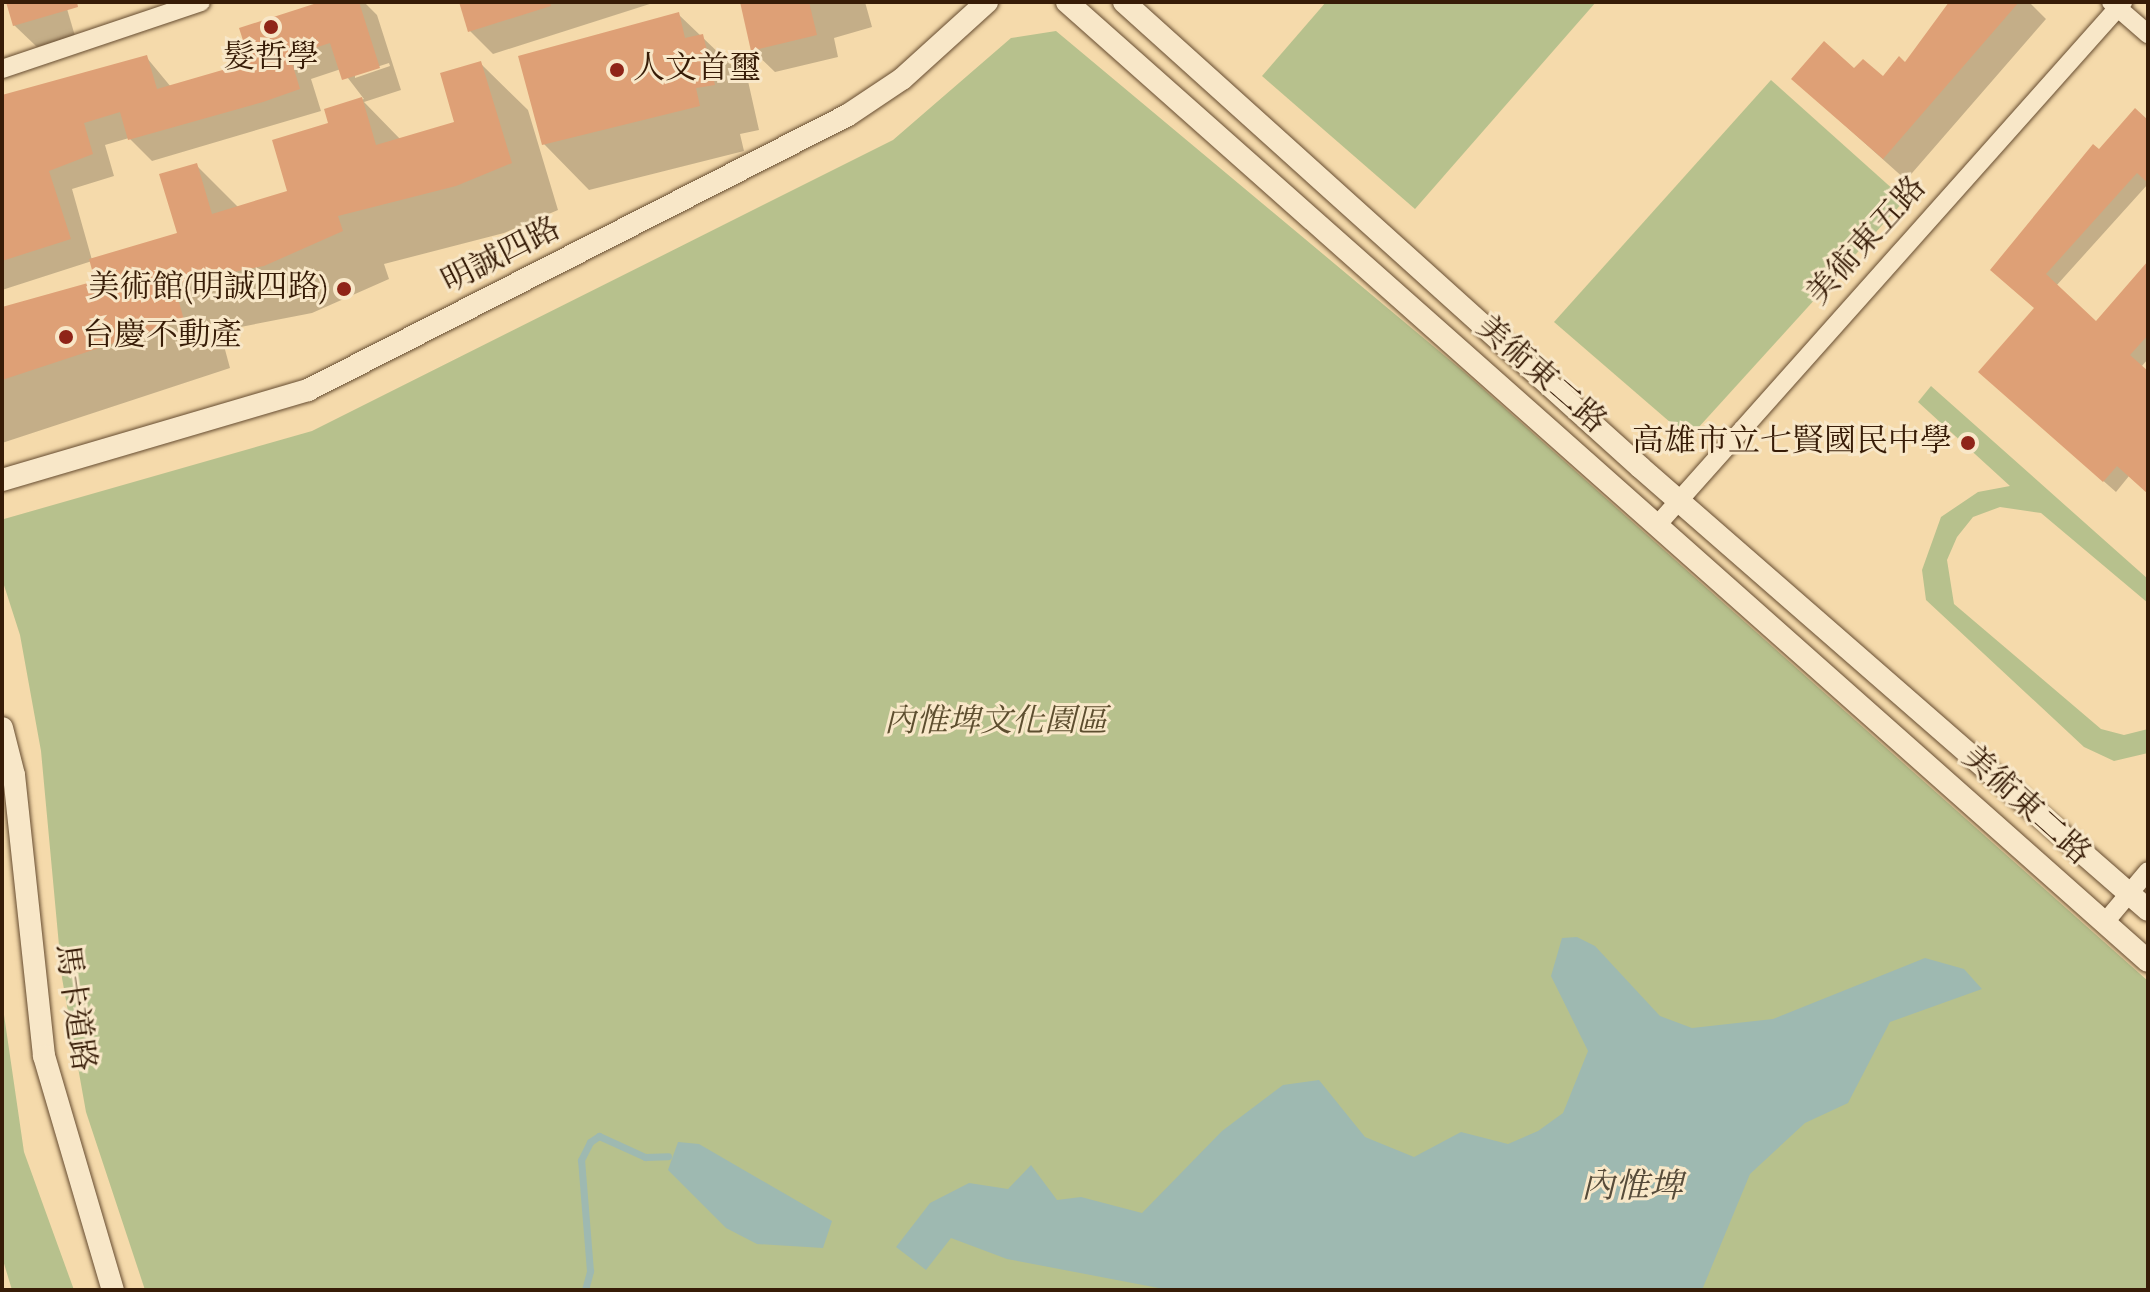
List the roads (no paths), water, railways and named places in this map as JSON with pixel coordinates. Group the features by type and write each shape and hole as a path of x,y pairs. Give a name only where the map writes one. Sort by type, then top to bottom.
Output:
{"street":[{"path":"2,69 201,2"},
{"name":"明誠四路","path":"2,480 308,390 848,115 902,79 987,2"},
{"name":"美術東二路","path":"1067,2 1659,523 2148,961"},
{"name":"美術東二路","path":"1124,2 1679,499 2148,910"},
{"path":"2117,4 2148,34"},
{"name":"美術東五路","path":"1659,523 2117,4"},
{"name":"馬卡道路","path":"2,728 14,775 44,1056 113,1290"},
{"path":"2106,921 2148,871"}],"water":[{"name":"內惟埤","path":"1577,937 1595,946 1660,1016 1692,1028 1773,1019 1925,958 1964,969 1982,989 1890,1022 1848,1103 1805,1123 1750,1174 1702,1290 1169,1290 1007,1259 951,1238 926,1270 896,1247 930,1203 969,1183 1008,1189 1031,1165 1057,1200 1081,1197 1142,1213 1222,1131 1283,1085 1319,1080 1365,1137 1414,1157 1461,1132 1508,1144 1538,1131 1563,1113 1588,1051 1551,976 1562,938"},
{"path":"678,1142 699,1144 832,1221 823,1248 757,1244 726,1228 668,1170"}],"waterway":[{"path":"585,1290 590,1271 581,1160 590,1142 599,1136 645,1157 668,1156"}],"place":[{"name":"髮哲學","path":"271,27"},
{"name":"人文首璽","path":"617,70"},
{"name":"美術館(明誠四路)","path":"344,289"},
{"name":"台慶不動產","path":"66,337"},
{"name":"高雄市立七賢國民中學","path":"1968,443"}],"park label":[{"name":"內惟埤文化園區","path":"996,723"}]}
